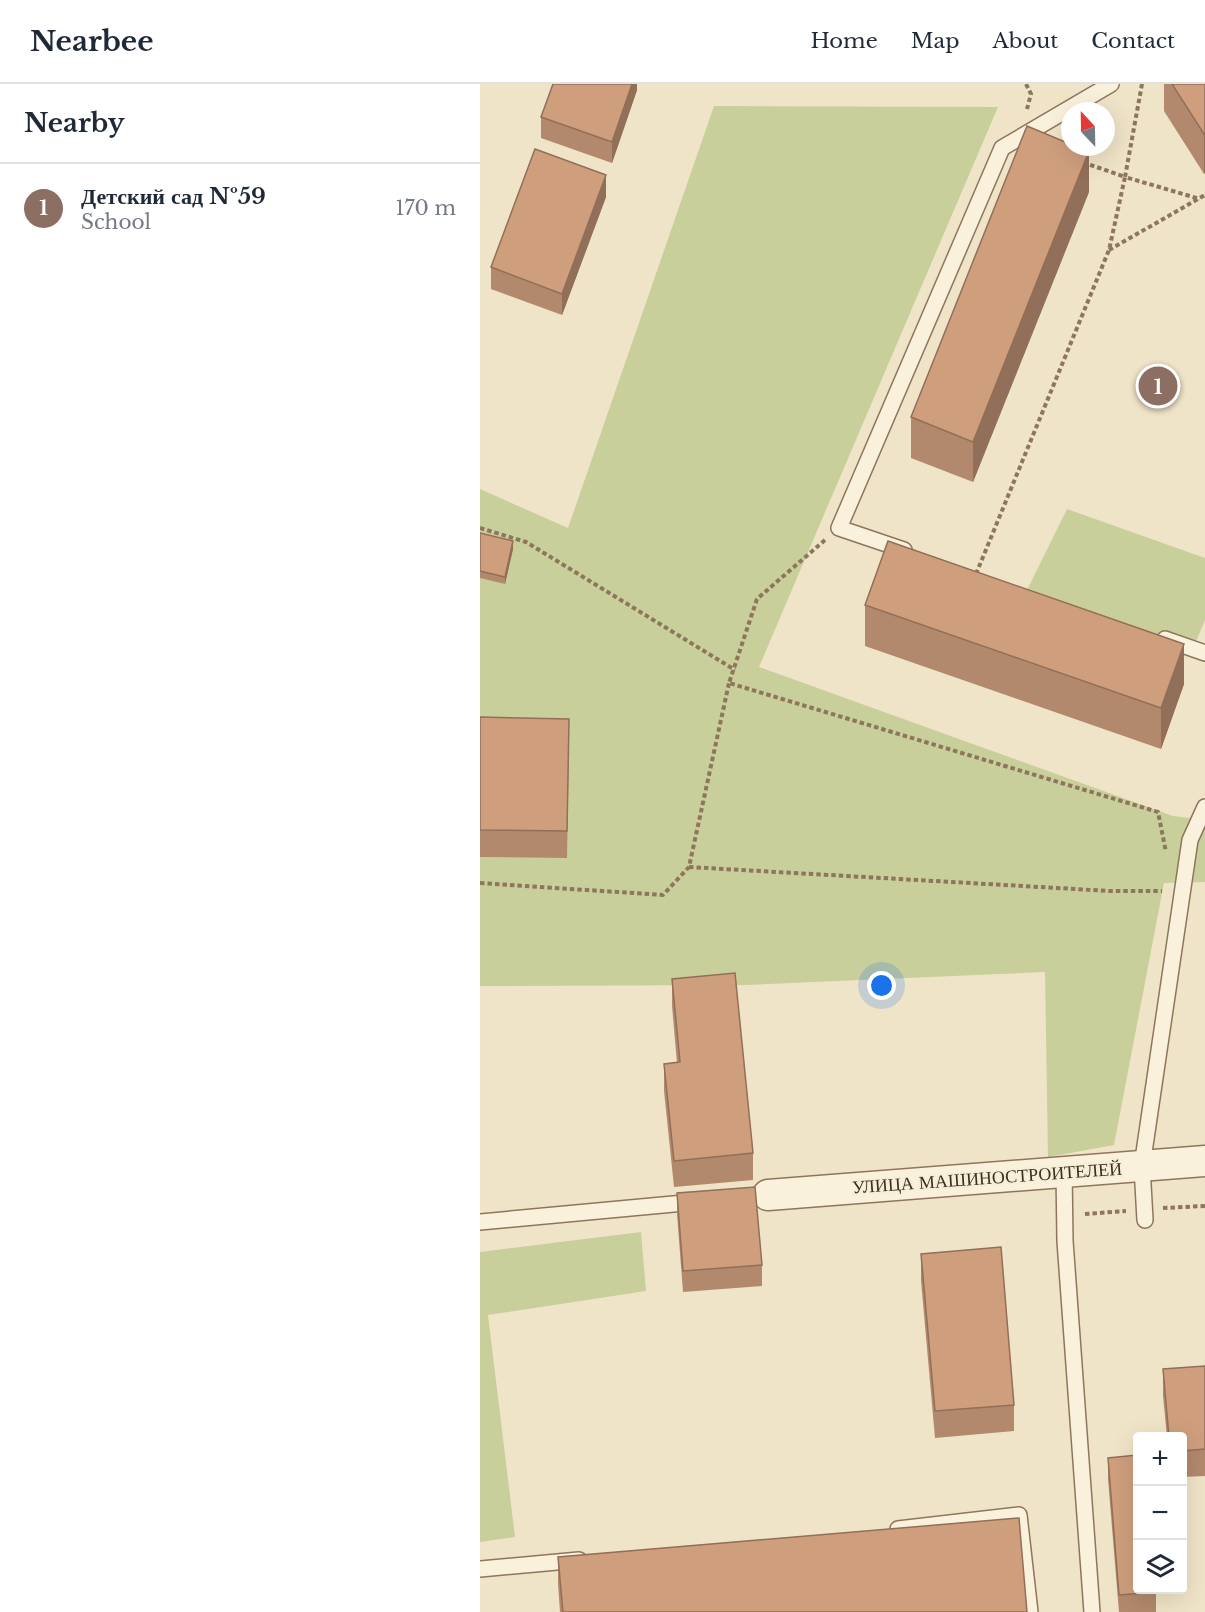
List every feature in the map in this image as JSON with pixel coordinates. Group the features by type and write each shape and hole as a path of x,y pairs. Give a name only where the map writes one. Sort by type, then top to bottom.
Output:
{"street":[{"name":"УЛИЦА МАШИНОСТРОИТЕЛЕЙ","path":"763,1196 1064,1170 1205,1161"}],"lane":[{"path":"923,556 839,528 1002,148 1111,84"},
{"path":"1149,633 1205,653"},
{"path":"1145,1220 1142,1166 1177,929 1205,807"},
{"path":"1064,1170 1065,1241 1092,1612"},
{"path":"480,1222 711,1200"},
{"path":"877,1532 1019,1515 1030,1612"},
{"path":"480,1569 597,1558"}],"path":[{"path":"1019,138 1031,94 1026,84"},
{"path":"976,574 1109,250 1143,84"},
{"path":"1083,162 1200,199"},
{"path":"1109,250 1205,195"},
{"path":"480,528 526,542 735,670"},
{"path":"480,883 663,895 689,867 729,683 757,599 839,528"},
{"path":"729,683 1158,812 1167,857"},
{"path":"689,867 1110,891 1173,891 1177,929"}],"green space":[{"path":"714,106 998,107 759,667 1173,816 1205,820 1205,882 1164,883 1114,1145 1048,1157 1045,972 747,985 480,986 480,489 568,528"},
{"path":"1067,509 1205,558 1205,620 1193,649 1026,592"},
{"path":"641,1232 646,1291 488,1315 515,1537 480,1542 480,1252"}],"building":[{"path":"553,84 632,84 612,142 541,117"},
{"path":"1172,84 1205,84 1204,134"},
{"path":"1027,126 1061,140 1061,156 1087,156 973,442 911,417"},
{"path":"535,149 606,175 562,294 491,267"},
{"path":"480,533 513,541 505,577 480,571"},
{"path":"888,541 1184,644 1161,708 865,605"},
{"path":"480,717 569,719 567,831 480,830"},
{"path":"735,973 753,1153 674,1161 664,1064 680,1062 672,979"},
{"path":"755,1187 762,1265 683,1271 677,1193"},
{"path":"1001,1247 1014,1405 935,1411 921,1254"},
{"path":"1205,1366 1205,1449 1187,1451 1187,1432 1169,1432 1163,1369"},
{"path":"1133,1455 1133,1594 1119,1595 1108,1458"},
{"path":"1019,1518 1027,1612 563,1612 558,1557"}],"place":[{"name":"Детский сад №59","path":"1158,386"}]}
